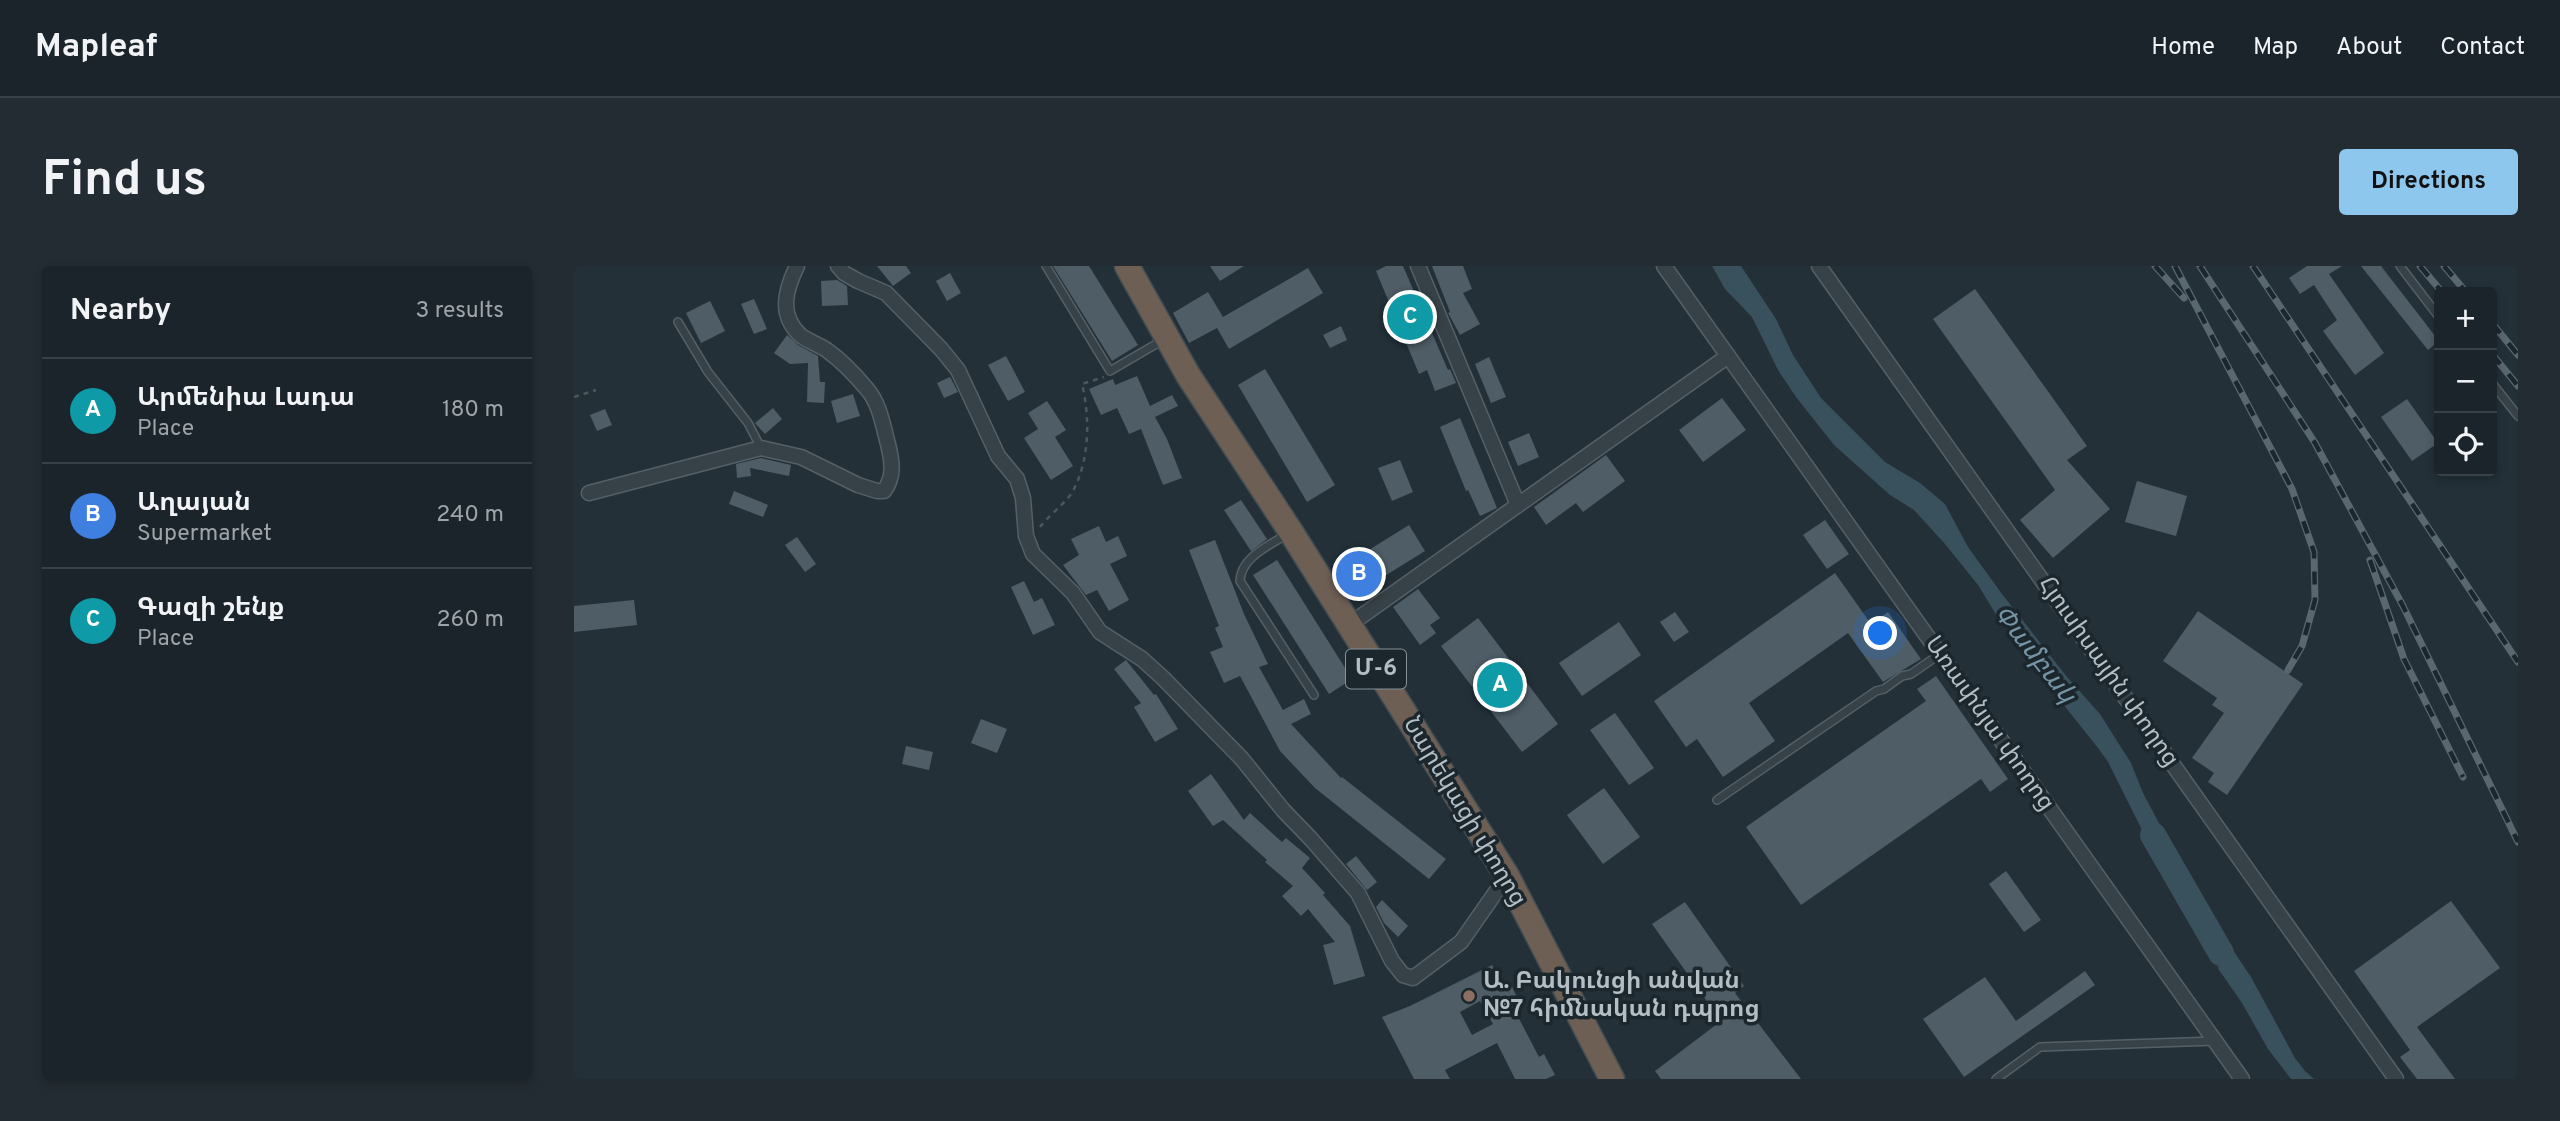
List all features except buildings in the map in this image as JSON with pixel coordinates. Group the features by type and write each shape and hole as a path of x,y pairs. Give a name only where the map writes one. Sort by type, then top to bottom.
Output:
{"highway":[{"name":"Նարեկացի փողոց","path":"1127,266 1188,375 1291,532 1507,876 1612,1079"}],"street":[{"path":"589,493 761,448 801,457 858,485 884,491 892,473 883,425 869,390 831,353 808,341 791,325 785,302 786,289 797,266"},
{"path":"838,266 858,281 886,293 958,370 998,456 1017,479 1023,498 1027,536 1033,554 1073,593 1100,632 1142,659 1242,759 1283,810 1358,893 1392,961 1403,975 1413,978 1461,942 1507,876"},
{"path":"1418,266 1518,505"},
{"name":"Առափնյա փողոց","path":"1664,266 2242,1079"},
{"name":"Հյուսիսային փողոց","path":"1819,266 2396,1079"},
{"path":"1349,625 1728,356"}],"lane":[{"path":"1045,266 1110,371 1167,337"},
{"path":"2400,266 2434,310"},
{"path":"678,322 708,372 748,423 761,448"},
{"path":"2497,389 2518,416"},
{"path":"1291,532 1250,558 1244,566 1240,581 1314,695"},
{"path":"1717,800 1876,691 1884,689 1902,676 1911,674 1940,654"},
{"path":"1996,1079 2040,1047 2215,1041"}],"path":[{"path":"1045,521 1072,492 1086,449 1086,401 1082,384 1102,379"},
{"path":"574,397 596,390"}],"water":[{"path":"1712,266 1741,266 1776,319 1793,355 1821,398 1885,462 1920,483 1945,504 1968,547 2002,594 2067,677 2100,714 2131,763 2143,793 2210,916 2251,977 2295,1058 2314,1079 2291,1079 2268,1049 2242,1003 2219,970 2205,934 2203,921 2178,872 2156,852 2146,838 2108,762 2051,689 2018,641 2000,621 1978,585 1914,510 1890,495 1834,445 1796,397 1778,370 1752,317 1725,289"}],"waterway":[{"name":"Փամբակ","path":"2153,835 2221,953"}],"railway":[{"path":"2155,266 2184,298"},
{"path":"2175,266 2292,489 2314,552 2315,600 2302,646 2288,670"},
{"path":"2200,266 2315,443 2403,606 2518,842"},
{"path":"2253,266 2518,662"},
{"path":"2420,266 2438,287"},
{"path":"2444,266 2462,287"},
{"path":"2497,329 2518,355"},
{"path":"2497,360 2518,386"},
{"path":"2370,560 2404,659 2463,777"}],"place":[{"name":"Գազի շենք","path":"1410,317"},
{"name":"Աղայան","path":"1359,574"},
{"name":"Արմենիա Լադա","path":"1500,685"},
{"name":"Ա. Բակունցի անվան №7 հիմնական դպրոց","path":"1469,996"}]}
